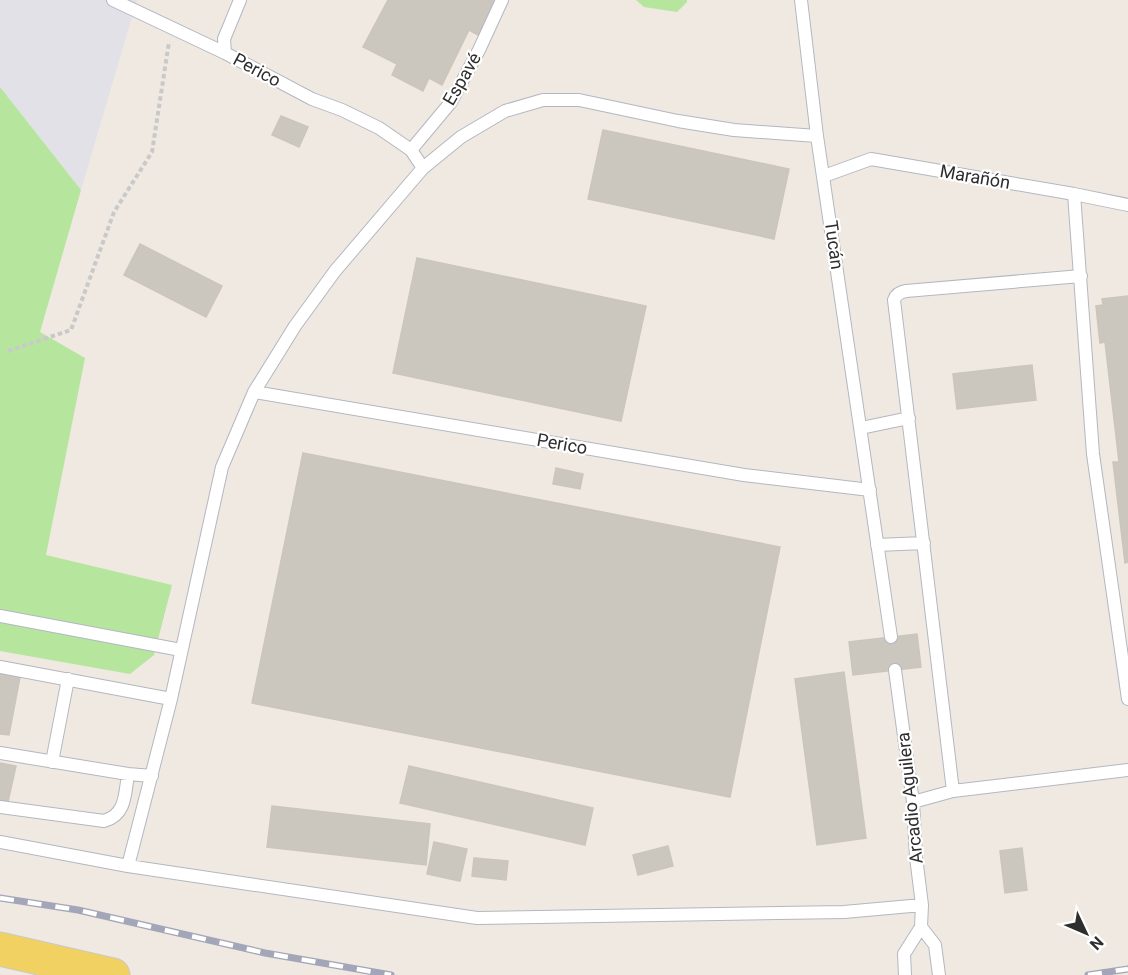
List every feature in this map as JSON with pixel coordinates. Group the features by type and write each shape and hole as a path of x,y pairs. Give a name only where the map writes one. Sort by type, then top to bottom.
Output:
{"main road":[{"path":"0,949 113,975"}],"lane":[{"name":"Perico","path":"113,0 225,53 312,99 342,110 379,128 411,150 423,168"},
{"path":"225,53 224,39 240,0"},
{"name":"Espavé","path":"411,150 451,102 502,0"},
{"name":"Tucán","path":"801,0 817,136 870,490"},
{"path":"128,866 171,699 222,467 254,392 295,326 335,271 423,168 460,137 505,111 543,100 579,100 678,121 734,130 817,136"},
{"name":"Marañón","path":"824,176 871,159 1128,205"},
{"path":"1074,194 1093,454 1128,699"},
{"path":"952,791 895,306 896,296 906,291 1081,276"},
{"name":"Perico","path":"254,392 744,475 870,490"},
{"path":"861,428 909,418"},
{"path":"870,490 891,637"},
{"path":"877,545 924,543"},
{"path":"0,616 181,650"},
{"path":"0,668 171,699"},
{"name":"Arcadio Aguilera","path":"896,670 913,802 916,858 922,905 921,927 904,954 905,975"},
{"path":"52,762 68,679"},
{"path":"0,753 152,776"},
{"path":"913,802 952,791 1128,770"},
{"path":"0,807 104,821 113,819 123,809 128,774"},
{"path":"0,842 128,866 477,918 844,912 922,905"},
{"path":"921,927 935,945 939,975"}],"path":[{"path":"8,351 71,330 114,212 152,152 171,28"}],"shaded area":[{"path":"0,0 137,0 81,190 0,87"}],"green space":[{"path":"636,0 687,0 687,2 677,12 644,7"},
{"path":"0,87 81,190 40,332 85,358 46,555 172,585 154,655 130,674 0,651"}],"building":[{"path":"388,0 496,0 478,35 469,30 442,85 429,78 423,91 392,75 397,64 363,47"},
{"path":"281,116 308,127 299,147 272,135"},
{"path":"603,130 789,169 774,239 588,199"},
{"path":"140,244 222,286 206,317 124,275"},
{"path":"417,258 646,306 621,421 393,373"},
{"path":"1128,296 1128,562 1125,563 1113,462 1119,462 1105,342 1100,343 1096,306 1103,305 1102,299"},
{"path":"1032,365 1036,400 957,409 953,374"},
{"path":"303,453 780,547 730,797 252,703"},
{"path":"556,468 583,474 580,489 553,484"},
{"path":"917,634 921,667 853,675 849,642"},
{"path":"844,672 866,838 817,845 795,679"},
{"path":"0,673 20,677 9,735 0,734"},
{"path":"0,763 16,766 7,806 0,804"},
{"path":"409,766 593,808 585,845 400,803"},
{"path":"272,806 430,824 426,865 267,847"},
{"path":"434,842 467,849 460,881 427,874"},
{"path":"668,846 673,866 638,875 633,855"},
{"path":"1022,848 1027,890 1005,893 1000,851"},
{"path":"474,858 508,861 506,880 472,876"}],"railway":[{"path":"0,898 78,910 265,953 391,975"},
{"path":"1088,975 1128,969"}]}
